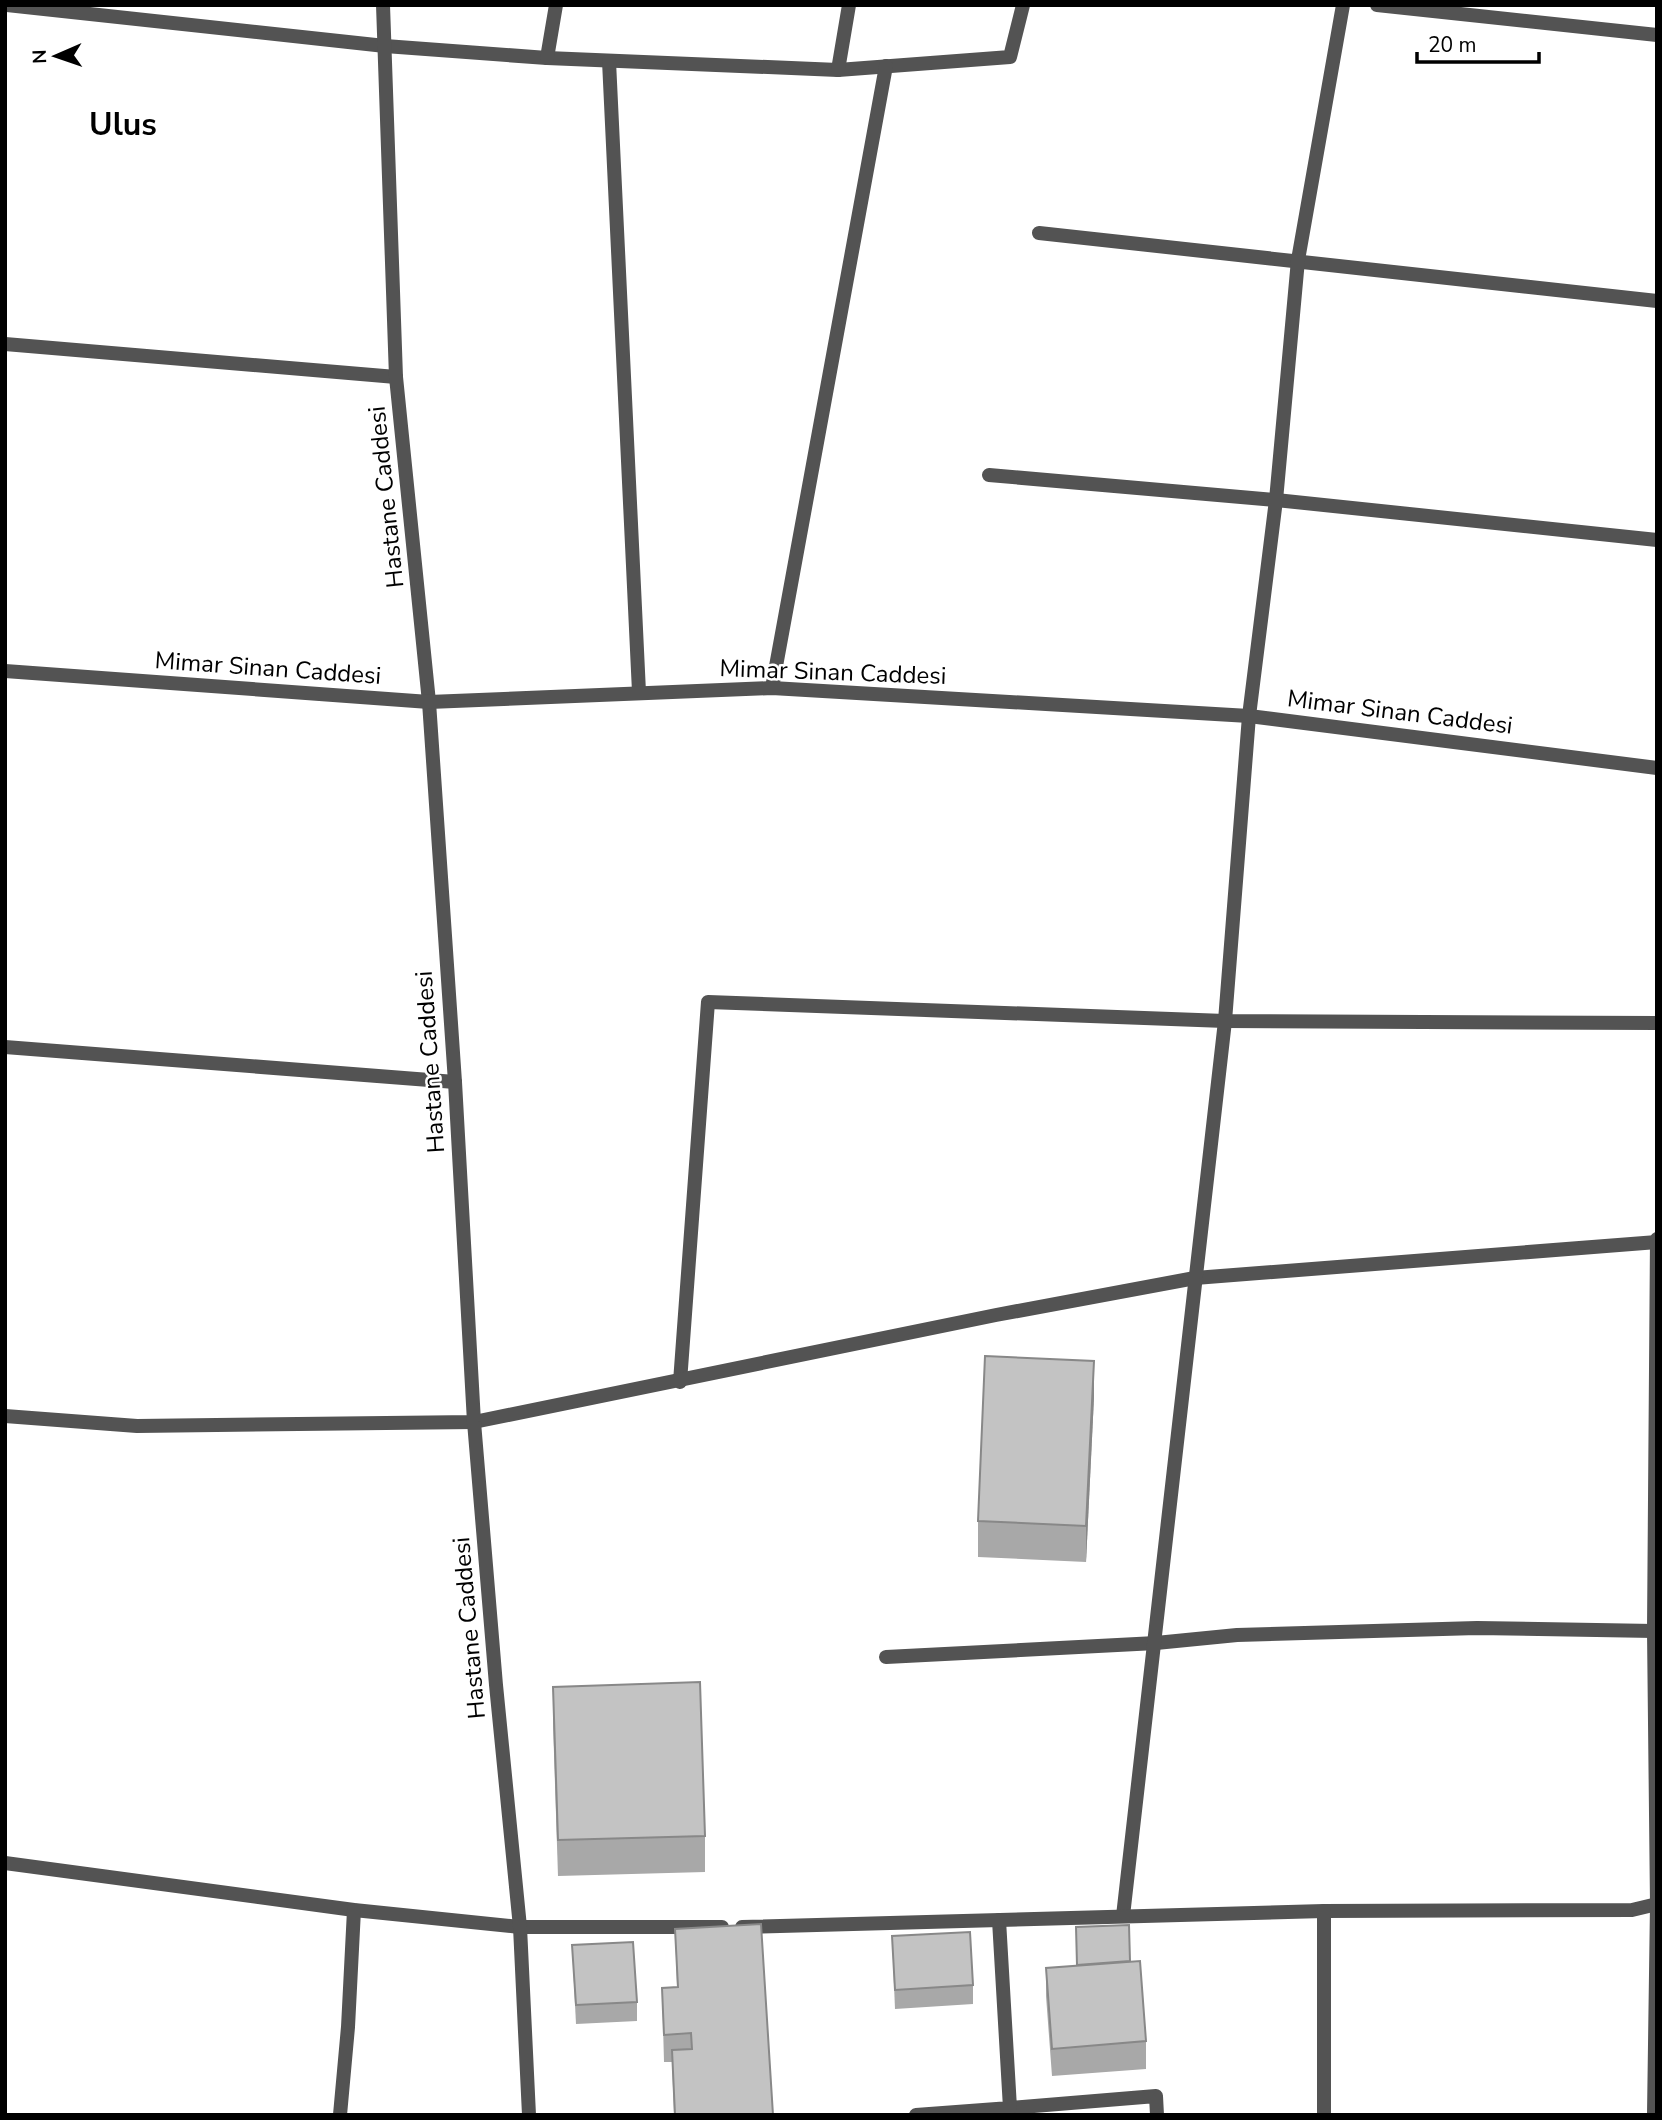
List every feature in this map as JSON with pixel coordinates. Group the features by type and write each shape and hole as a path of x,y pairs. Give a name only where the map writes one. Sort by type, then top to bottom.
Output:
{"street":[{"path":"7,5 385,46 547,58 838,70 1010,57 1023,5"},
{"name":"Hastane Caddesi","path":"383,5 396,377 429,702 455,1082 474,1422 520,1927 530,2115"},
{"path":"547,58 556,5"},
{"path":"838,70 849,5"},
{"path":"1123,1916 1225,1021 1249,716 1276,500 1298,260 1343,5"},
{"path":"1377,5 1657,35"},
{"path":"609,61 639,692"},
{"path":"772,688 886,66"},
{"path":"1039,233 1657,301"},
{"path":"5,344 396,377"},
{"path":"989,475 1276,500 1657,540"},
{"name":"Mimar Sinan Caddesi","path":"5,671 429,702 772,688 1249,716 1657,768"},
{"path":"680,1381 708,1002 1225,1021 1657,1023"},
{"path":"5,1047 455,1082"},
{"path":"5,1416 137,1426 474,1422 996,1315 1195,1278 1657,1241 1654,1631 1657,1904 1654,2115"},
{"path":"886,1657 1156,1643 1237,1635 1477,1628 1654,1631"},
{"path":"5,1863 354,1910 520,1927 781,1927 1324,1911 1632,1910 1657,1904"},
{"path":"340,2115 354,1910"},
{"path":"1324,1911 1324,2115"},
{"path":"999,1920 1010,2108"},
{"path":"916,2115 1156,2096 1157,2115"}],"building":[{"path":"985,1356 1094,1361 1086,1526 978,1521"},
{"path":"700,1682 705,1836 558,1840 553,1687"},
{"path":"761,1924 773,2115 675,2115 672,2050 692,2049 691,2033 664,2035 662,1988 678,1987 675,1929"},
{"path":"1129,1925 1130,1961 1077,1965 1076,1927"},
{"path":"970,1932 973,1985 895,1990 892,1936"},
{"path":"633,1942 637,2002 576,2005 572,1945"},
{"path":"1140,1961 1146,2041 1052,2049 1046,1968"}],"district":[{"name":"Ulus","path":"123,124"}]}
